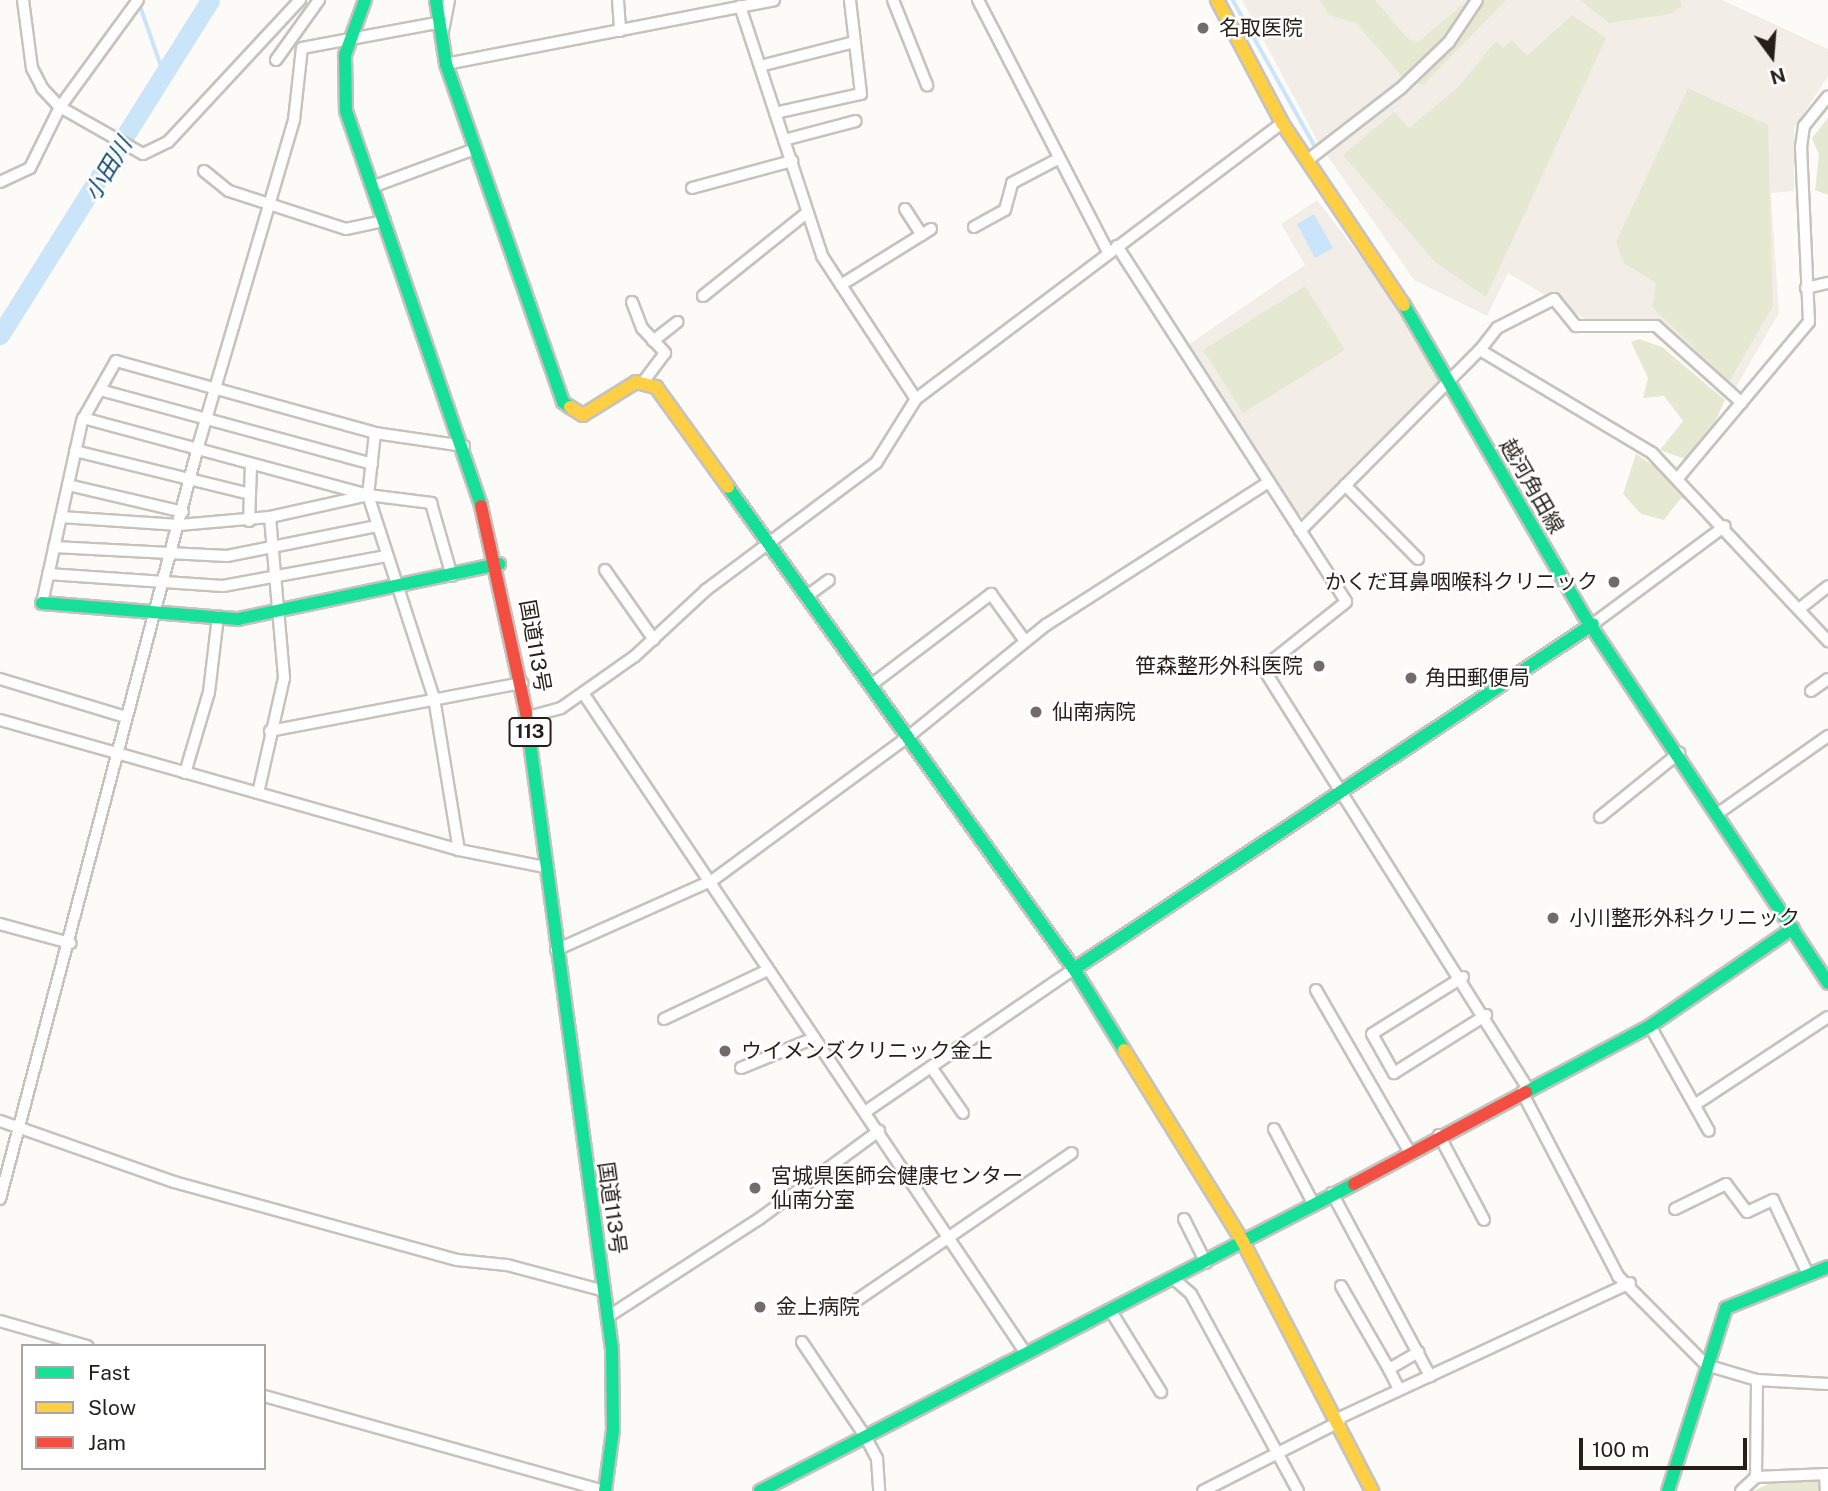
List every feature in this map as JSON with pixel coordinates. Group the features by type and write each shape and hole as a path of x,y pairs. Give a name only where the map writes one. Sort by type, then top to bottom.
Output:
{"main road":[{"name":"国道113号","path":"365,0 348,36 344,100 464,446 499,564 528,717 556,950 609,1316 614,1417 605,1491"},
{"path":"436,0 437,23 446,64 563,402 583,415 644,381 656,387 1074,969 1242,1240 1338,1420 1372,1491"},
{"name":"越河角田線","path":"1216,0 1282,123 1451,384 1592,624 1828,982"},
{"path":"42,603 219,617 277,612 499,564"},
{"path":"1074,969 1592,624"},
{"path":"760,1491 1026,1352 1112,1313 1206,1263 1242,1240 1650,1026 1793,928"},
{"path":"1668,1491 1706,1365 1730,1304 1828,1267"}],"street":[{"path":"23,0 32,68 60,107 126,149 144,154 158,150 300,0"},
{"path":"0,182 30,168 60,107 138,0"},
{"path":"276,60 319,0"},
{"path":"441,38 449,0"},
{"path":"618,0 620,31"},
{"path":"446,64 774,0"},
{"path":"775,113 861,94 850,0"},
{"path":"893,0 927,85"},
{"path":"978,0 1056,160 1108,252"},
{"path":"1308,160 1408,81 1449,42 1477,0"},
{"path":"740,6 822,256 916,399"},
{"path":"0,1199 122,755 126,717 198,449 294,120 302,48 348,36 437,23"},
{"path":"760,66 855,42"},
{"path":"1678,478 1809,322 1801,147 1804,126 1828,96"},
{"path":"784,140 856,121"},
{"path":"528,717 561,708 654,640 769,544 876,463 916,399 1282,123"},
{"path":"372,187 475,149"},
{"path":"692,188 792,160"},
{"path":"974,227 1002,212 1012,183 1056,160"},
{"path":"204,171 217,186 346,229 385,221"},
{"path":"841,285 927,232 905,209"},
{"path":"703,296 808,212"},
{"path":"1117,246 1346,607 1263,668 1486,1015 1525,1090 1589,1229 1618,1276 1630,1283 1706,1365 1757,1380 1828,1384"},
{"path":"1806,288 1828,283"},
{"path":"1300,531 1451,384 1497,328 1554,299 1576,326 1656,326 1742,403"},
{"path":"632,302 653,341 665,354 644,381"},
{"path":"653,341 677,322"},
{"path":"1480,350 1652,453 1725,526 1828,641"},
{"path":"42,603 83,418 116,361 375,433 464,446"},
{"path":"100,390 372,464"},
{"path":"83,418 368,495 431,503 452,576"},
{"path":"375,433 368,495 434,698 459,850"},
{"path":"75,451 250,495"},
{"path":"249,521 251,464"},
{"path":"556,950 713,880 908,737 1025,641 1269,482"},
{"path":"68,485 183,512"},
{"path":"1345,485 1418,559"},
{"path":"61,517 179,525 249,521 368,495"},
{"path":"258,793 284,678 270,517"},
{"path":"54,547 171,554 272,550 377,526"},
{"path":"1592,624 1725,526"},
{"path":"48,574 223,586 386,556"},
{"path":"605,570 654,640"},
{"path":"807,596 829,580"},
{"path":"1798,609 1828,586"},
{"path":"871,685 991,594 1025,641"},
{"path":"185,773 209,692 219,617"},
{"path":"0,679 126,717"},
{"path":"1811,691 1828,679"},
{"path":"270,731 522,682"},
{"path":"583,693 713,880 768,970 950,1235 1026,1352"},
{"path":"0,720 459,850 545,867"},
{"path":"1717,814 1828,736"},
{"path":"1600,817 1679,753"},
{"path":"0,924 69,943"},
{"path":"865,1112 1074,969"},
{"path":"664,1019 768,970"},
{"path":"1463,977 1372,1034 1394,1073 1486,1015"},
{"path":"1316,990 1409,1152"},
{"path":"1696,1104 1828,1017"},
{"path":"1650,1026 1710,1131"},
{"path":"741,1068 814,1038"},
{"path":"931,1067 963,1113"},
{"path":"0,1121 174,1182 457,1260 507,1265 605,1291"},
{"path":"1274,1129 1313,1203"},
{"path":"609,1316 759,1219 879,1131"},
{"path":"1439,1135 1484,1220"},
{"path":"844,1309 1072,1153"},
{"path":"1675,1209 1726,1184 1747,1212 1773,1200 1808,1274"},
{"path":"1332,1193 1430,1376"},
{"path":"1184,1219 1206,1263"},
{"path":"1175,1280 1191,1294 1298,1491"},
{"path":"1203,1491 1399,1389 1630,1283"},
{"path":"1341,1286 1399,1389"},
{"path":"1112,1313 1161,1392"},
{"path":"0,1321 81,1344"},
{"path":"802,1342 865,1436 877,1459 878,1491"},
{"path":"1389,1369 1418,1352"},
{"path":"1756,1478 1757,1380"},
{"path":"266,1397 605,1491"},
{"path":"1741,1491 1756,1478 1827,1474 1826,1491"}],"shaded area":[{"path":"1242,0 1722,0 1828,49 1828,76 1794,128 1794,191 1771,193 1779,313 1735,389 1656,321 1585,319 1508,273 1487,316 1414,280 1318,142"},
{"path":"1317,200 1380,282 1440,384 1309,517 1296,514 1189,344 1305,265 1281,224"}],"green space":[{"path":"1320,0 1375,0 1407,38 1418,42 1468,0 1506,0 1423,85 1405,80 1356,23 1329,15"},
{"path":"1580,0 1680,0 1682,6 1671,14 1609,23"},
{"path":"1572,15 1606,38 1486,297 1435,262 1343,155 1394,112 1409,128 1459,86 1496,41 1503,48 1512,40 1527,56"},
{"path":"1688,88 1768,125 1773,306 1729,382 1652,307 1656,283 1624,263 1616,242"},
{"path":"1828,118 1828,195 1815,190 1819,155 1812,138"},
{"path":"1305,286 1345,350 1243,413 1203,350"},
{"path":"1639,339 1662,347 1725,400 1712,429 1685,459 1660,450 1683,421 1664,396 1643,398 1648,378 1631,342"},
{"path":"1636,454 1680,483 1699,505 1681,498 1664,520 1641,514 1623,494"},
{"path":"1823,1479 1823,1491 1754,1491 1772,1482"}],"water":[{"path":"1314,214 1333,248 1315,258 1297,224"}],"waterway":[{"name":"小田川","path":"0,335 210,0"},
{"path":"1233,0 1315,146"},
{"path":"139,2 163,71"}],"traffic: fast":[{"path":"365,0 345,55 346,111 481,506"},
{"path":"436,0 446,64 563,402 570,407"},
{"path":"1404,305 1583,614 1828,983"},
{"path":"728,487 1074,969 1124,1050"},
{"path":"42,603 238,619 499,564"},
{"path":"1074,969 1593,624"},
{"path":"526,713 612,1349 613,1430 605,1491"},
{"path":"1526,1092 1650,1026 1793,928"},
{"path":"760,1491 1354,1184"},
{"path":"1668,1491 1726,1308 1828,1267"}],"traffic: slow":[{"path":"1217,0 1282,123 1404,305"},
{"path":"570,407 583,415 636,382 656,387 728,487"},
{"path":"1124,1050 1242,1240 1372,1491"}],"traffic: jam":[{"path":"481,506 526,713"},
{"path":"1354,1184 1526,1092"}],"place":[{"name":"名取医院","path":"1203,28"},
{"name":"かくだ耳鼻咽喉科クリニック","path":"1614,582"},
{"name":"笹森整形外科医院","path":"1319,666"},
{"name":"角田郵便局","path":"1411,678"},
{"name":"仙南病院","path":"1036,712"},
{"name":"小川整形外科クリニック","path":"1553,918"},
{"name":"ウイメンズクリニック金上","path":"725,1051"},
{"name":"宮城県医師会健康センター 仙南分室","path":"755,1188"},
{"name":"金上病院","path":"760,1307"}]}
